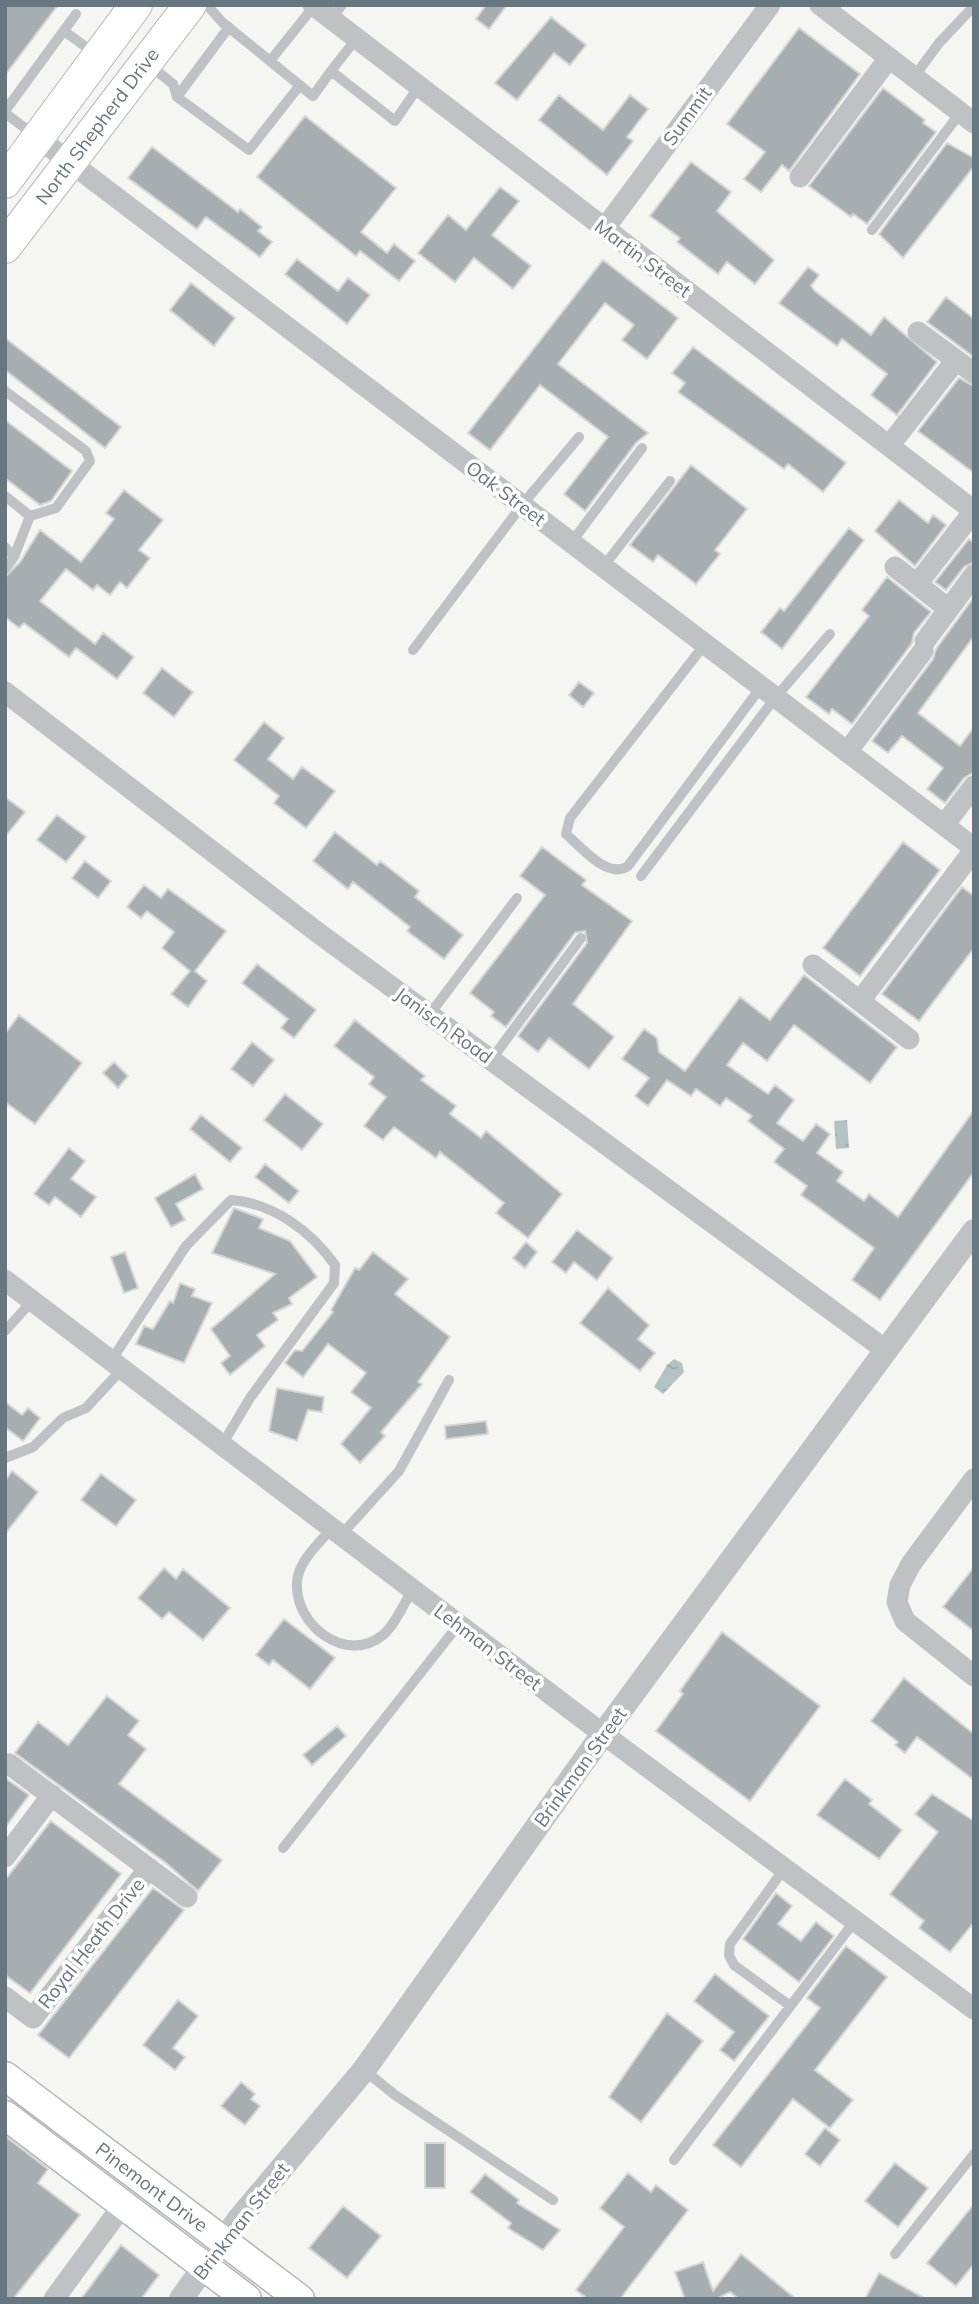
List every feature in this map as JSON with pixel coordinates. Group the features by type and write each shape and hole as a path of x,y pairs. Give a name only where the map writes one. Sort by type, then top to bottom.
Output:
{"main road":[{"name":"North Shepherd Drive","path":"5,182 136,5"},
{"name":"North Shepherd Drive","path":"5,247 190,5"},
{"name":"Pinemont Drive","path":"5,2076 300,2299"},
{"name":"Pinemont Drive","path":"5,2115 247,2299"}],"street":[{"name":"Summit","path":"605,228 770,5"},
{"path":"820,5 967,118"},
{"name":"Martin Street","path":"313,6 337,12 356,38 889,446 972,505"},
{"path":"800,177 889,58"},
{"name":"Oak Street","path":"38,138 974,849"},
{"path":"918,332 974,373"},
{"path":"889,446 956,360"},
{"path":"918,584 972,505"},
{"path":"895,567 941,603"},
{"path":"847,752 974,575"},
{"name":"Janisch Road","path":"5,692 491,1060 887,1351"},
{"path":"944,825 974,786"},
{"path":"860,1001 974,849"},
{"path":"813,965 909,1039"},
{"name":"Brinkman Street","path":"181,2299 223,2241 364,2070 603,1734 974,1231"},
{"name":"Lehman Street","path":"5,1280 603,1734 974,2009"},
{"path":"974,1479 911,1564 900,1585 897,1602 905,1621 974,1676"},
{"path":"9,1764 187,1897"},
{"path":"5,1857 52,1796"},
{"name":"Royal Heath Drive","path":"5,1997 33,2018 149,1868"},
{"path":"54,2299 123,2205"}],"lane":[{"path":"206,5 313,96 356,38"},
{"path":"270,61 313,6"},
{"path":"914,77 939,43 974,6"},
{"path":"38,138 5,112 76,14"},
{"path":"177,97 229,27"},
{"path":"64,31 99,56"},
{"path":"146,62 173,85 177,97 249,150 300,85"},
{"path":"331,71 395,121 419,86"},
{"path":"872,230 967,118"},
{"path":"5,391 86,451 90,461 56,508 30,516"},
{"path":"414,650 522,505 579,437"},
{"path":"571,543 642,449"},
{"path":"603,567 670,481"},
{"path":"5,496 30,516"},
{"path":"5,569 14,557 30,516"},
{"path":"5,547 14,557"},
{"path":"705,644 570,818 566,834 611,870 620,871 628,866 768,693 830,634"},
{"path":"641,876 768,693"},
{"path":"430,1014 517,898"},
{"path":"491,1060 580,938"},
{"path":"5,1458 33,1447 63,1419 86,1408 116,1365 186,1246 232,1200 253,1202 270,1209 321,1246 335,1265 334,1283 262,1381 222,1445"},
{"path":"5,1331 32,1301"},
{"path":"413,1589 385,1634 348,1646 317,1632 298,1594 297,1581 300,1567 399,1471 449,1380"},
{"path":"283,1848 459,1624"},
{"path":"784,1869 730,1944 729,1955 734,1965 789,2005"},
{"path":"674,2160 854,1922"},
{"path":"364,2070 396,2095 553,2200"},
{"path":"895,2254 974,2154"}],"water":[{"path":"847,1120 849,1148 836,1149 834,1121"},
{"path":"674,1359 682,1363 684,1372 663,1394 654,1387 667,1365"}],"building":[{"path":"5,5 58,5 5,75"},
{"path":"486,5 507,5 489,29 476,19"},
{"path":"551,17 586,45 570,65 554,53 517,100 495,83"},
{"path":"799,28 860,74 789,171 782,165 761,192 744,179 765,152 727,124"},
{"path":"883,88 925,120 923,123 936,132 867,224 853,214 851,217 809,186"},
{"path":"559,95 603,130 630,95 648,109 627,137 633,141 607,175 539,120"},
{"path":"305,116 396,188 361,232 387,253 394,244 415,261 399,281 360,251 356,256 257,177"},
{"path":"947,143 974,158 974,166 903,258 879,234"},
{"path":"152,147 262,227 258,231 272,242 260,257 206,217 197,229 128,178"},
{"path":"691,162 731,192 717,211 774,260 755,284 727,262 718,274 677,242 680,238 650,216"},
{"path":"500,187 519,201 492,235 531,266 513,289 474,258 455,282 418,253 448,215 466,230"},
{"path":"297,259 338,291 348,278 370,295 347,324 285,274"},
{"path":"603,260 678,318 647,359 622,340 634,325 605,303 558,364 648,433 636,443 585,511 564,494 608,437 540,385 490,450 468,433"},
{"path":"808,267 819,275 811,286 815,291 871,335 884,317 937,362 897,415 871,395 887,374 842,339 837,346 779,303"},
{"path":"191,283 235,318 214,346 170,310"},
{"path":"946,297 974,319 974,357 927,322"},
{"path":"5,338 121,427 105,448 5,370"},
{"path":"693,347 846,463 823,492 788,464 784,469 678,392 685,383 672,373"},
{"path":"959,378 974,386 974,473 918,431"},
{"path":"5,420 72,471 51,501 40,505 5,478"},
{"path":"691,465 747,509 715,550 720,554 696,584 658,555 653,562 630,545"},
{"path":"124,490 163,520 139,550 150,558 127,588 120,582 110,595 97,585 93,590 66,569 40,601 95,644 103,633 134,657 117,679 76,648 69,657 24,623 19,628 5,617 5,577 20,562 40,530 81,562 114,519 106,513"},
{"path":"899,500 928,523 933,515 946,525 915,566 875,531"},
{"path":"849,528 864,540 782,649 761,632 780,608 784,611"},
{"path":"969,539 974,543 974,562 964,567 946,590 935,582"},
{"path":"887,577 931,612 914,633 912,643 852,724 832,709 829,714 806,697 869,616 862,610"},
{"path":"974,597 974,636 918,713 960,746 974,727 974,772 964,778 945,803 927,789 943,768 902,736 888,753 872,741 933,659 936,649"},
{"path":"162,668 193,692 174,717 143,693"},
{"path":"579,682 594,693 583,707 569,695"},
{"path":"264,722 284,738 268,759 293,779 302,767 335,791 306,828 274,803 279,796 234,760"},
{"path":"5,797 25,812 5,837"},
{"path":"57,815 86,837 66,862 37,840"},
{"path":"335,832 377,865 380,861 419,891 415,897 463,935 444,959 407,931 410,927 353,882 348,889 313,861"},
{"path":"903,842 940,870 860,976 823,948"},
{"path":"542,847 586,880 582,885 632,921 573,1004 614,1037 589,1069 549,1038 538,1052 518,1036 587,943 585,931 575,933 506,1027 491,1016 494,1012 470,993 545,895 520,876"},
{"path":"85,861 111,881 98,898 72,878"},
{"path":"144,885 161,898 168,889 226,931 195,971 207,981 188,1007 171,994 190,971 162,948 174,932 147,911 141,918 127,907"},
{"path":"962,887 974,896 974,948 919,1021 882,994"},
{"path":"257,964 316,1010 294,1038 281,1028 288,1019 242,983"},
{"path":"804,975 897,1047 870,1083 794,1025 767,1061 743,1043 727,1065 768,1094 775,1085 794,1100 777,1123 803,1141 816,1124 830,1134 817,1153 843,1172 837,1181 864,1201 869,1194 898,1217 974,1110 974,1172 880,1300 852,1280 874,1248 801,1195 807,1186 774,1162 784,1149 748,1121 752,1116 726,1098 720,1106 696,1089 691,1096 667,1080 648,1106 635,1096 649,1078 622,1059 644,1029 657,1038 659,1052 685,1071 740,997 770,1020"},
{"path":"19,1015 82,1063 35,1124 5,1102 5,1034"},
{"path":"355,1020 425,1076 421,1080 456,1106 450,1114 481,1138 486,1131 562,1194 528,1238 496,1213 504,1203 440,1152 436,1158 394,1127 383,1140 364,1126 386,1097 369,1084 374,1077 334,1046"},
{"path":"252,1042 274,1060 253,1086 231,1069"},
{"path":"114,1062 128,1076 118,1088 103,1073"},
{"path":"285,1094 323,1124 302,1150 264,1120"},
{"path":"201,1115 242,1148 230,1162 190,1129"},
{"path":"69,1148 85,1161 71,1179 96,1197 81,1217 55,1197 49,1205 34,1194"},
{"path":"265,1164 299,1191 289,1203 255,1177"},
{"path":"195,1174 203,1189 176,1204 185,1220 171,1227 155,1198"},
{"path":"234,1208 263,1219 259,1228 290,1241 317,1277 289,1298 292,1304 273,1313 278,1320 257,1335 265,1346 230,1375 221,1363 230,1356 211,1329 275,1274 212,1253"},
{"path":"577,1230 613,1258 597,1280 574,1262 566,1273 552,1262"},
{"path":"526,1242 537,1252 525,1268 513,1258"},
{"path":"125,1252 138,1288 124,1293 111,1257"},
{"path":"373,1252 408,1279 395,1294 450,1337 418,1382 422,1384 381,1432 385,1436 360,1463 341,1444 371,1408 351,1392 366,1373 328,1344 303,1377 285,1363 295,1350 302,1351 333,1312 331,1310 355,1268 359,1270"},
{"path":"180,1283 195,1289 192,1296 212,1303 184,1363 136,1344 144,1326 153,1329 170,1301 173,1303"},
{"path":"608,1288 649,1325 638,1339 655,1353 640,1371 580,1323"},
{"path":"277,1388 324,1397 322,1412 308,1410 297,1441 269,1431"},
{"path":"5,1402 22,1415 28,1408 40,1418 23,1441 5,1427"},
{"path":"486,1421 488,1434 446,1439 445,1426"},
{"path":"12,1471 38,1492 5,1534 5,1481"},
{"path":"101,1474 136,1500 116,1526 81,1500"},
{"path":"974,1567 974,1631 943,1607"},
{"path":"164,1568 176,1579 183,1569 230,1608 203,1640 169,1612 162,1619 138,1598"},
{"path":"284,1619 335,1658 310,1689 273,1660 269,1665 256,1655"},
{"path":"722,1632 820,1706 750,1801 656,1731 683,1694 680,1691"},
{"path":"904,1678 974,1734 974,1780 917,1737 905,1753 895,1745 898,1742 871,1721"},
{"path":"107,1696 139,1721 128,1735 146,1749 119,1784 222,1860 198,1891 166,1863 15,1753 38,1722 68,1745"},
{"path":"337,1726 346,1736 312,1765 303,1755"},
{"path":"5,1778 29,1795 5,1828"},
{"path":"845,1779 872,1800 869,1804 902,1830 879,1859 817,1815"},
{"path":"932,1794 974,1821 974,1922 950,1952 919,1928 924,1921 890,1894 938,1832 915,1814"},
{"path":"51,1821 121,1874 30,1993 5,1975 5,1880"},
{"path":"153,1888 184,1910 69,2058 38,2035"},
{"path":"776,1893 792,1906 778,1924 801,1941 816,1922 834,1936 799,1982 743,1939"},
{"path":"846,1946 887,1977 815,2070 853,2100 830,2128 793,2099 741,2167 713,2145 820,2008 807,1998"},
{"path":"715,1974 769,2016 734,2061 720,2050 734,2032 694,2001"},
{"path":"178,2000 198,2016 173,2048 185,2057 175,2070 143,2045"},
{"path":"667,2013 703,2041 641,2122 609,2097"},
{"path":"241,2082 255,2094 251,2099 260,2106 245,2125 221,2106"},
{"path":"825,2128 840,2140 820,2166 805,2154"},
{"path":"5,2136 48,2169 38,2183 80,2215 13,2299 5,2299"},
{"path":"425,2143 445,2143 445,2188 425,2188"},
{"path":"895,2163 928,2188 898,2227 865,2201"},
{"path":"628,2173 651,2192 656,2185 688,2210 620,2299 588,2299 576,2290 624,2227 600,2208"},
{"path":"485,2174 519,2200 517,2203 560,2230 543,2250 508,2228 511,2223 470,2192"},
{"path":"974,2204 974,2264 956,2286 927,2263"},
{"path":"343,2206 381,2236 347,2278 309,2248"},
{"path":"121,2245 159,2275 141,2299 81,2299"},
{"path":"741,2254 796,2299 739,2299 730,2292 716,2299 685,2299 675,2272 703,2262 713,2291"},
{"path":"879,2273 926,2299 865,2299"}]}
